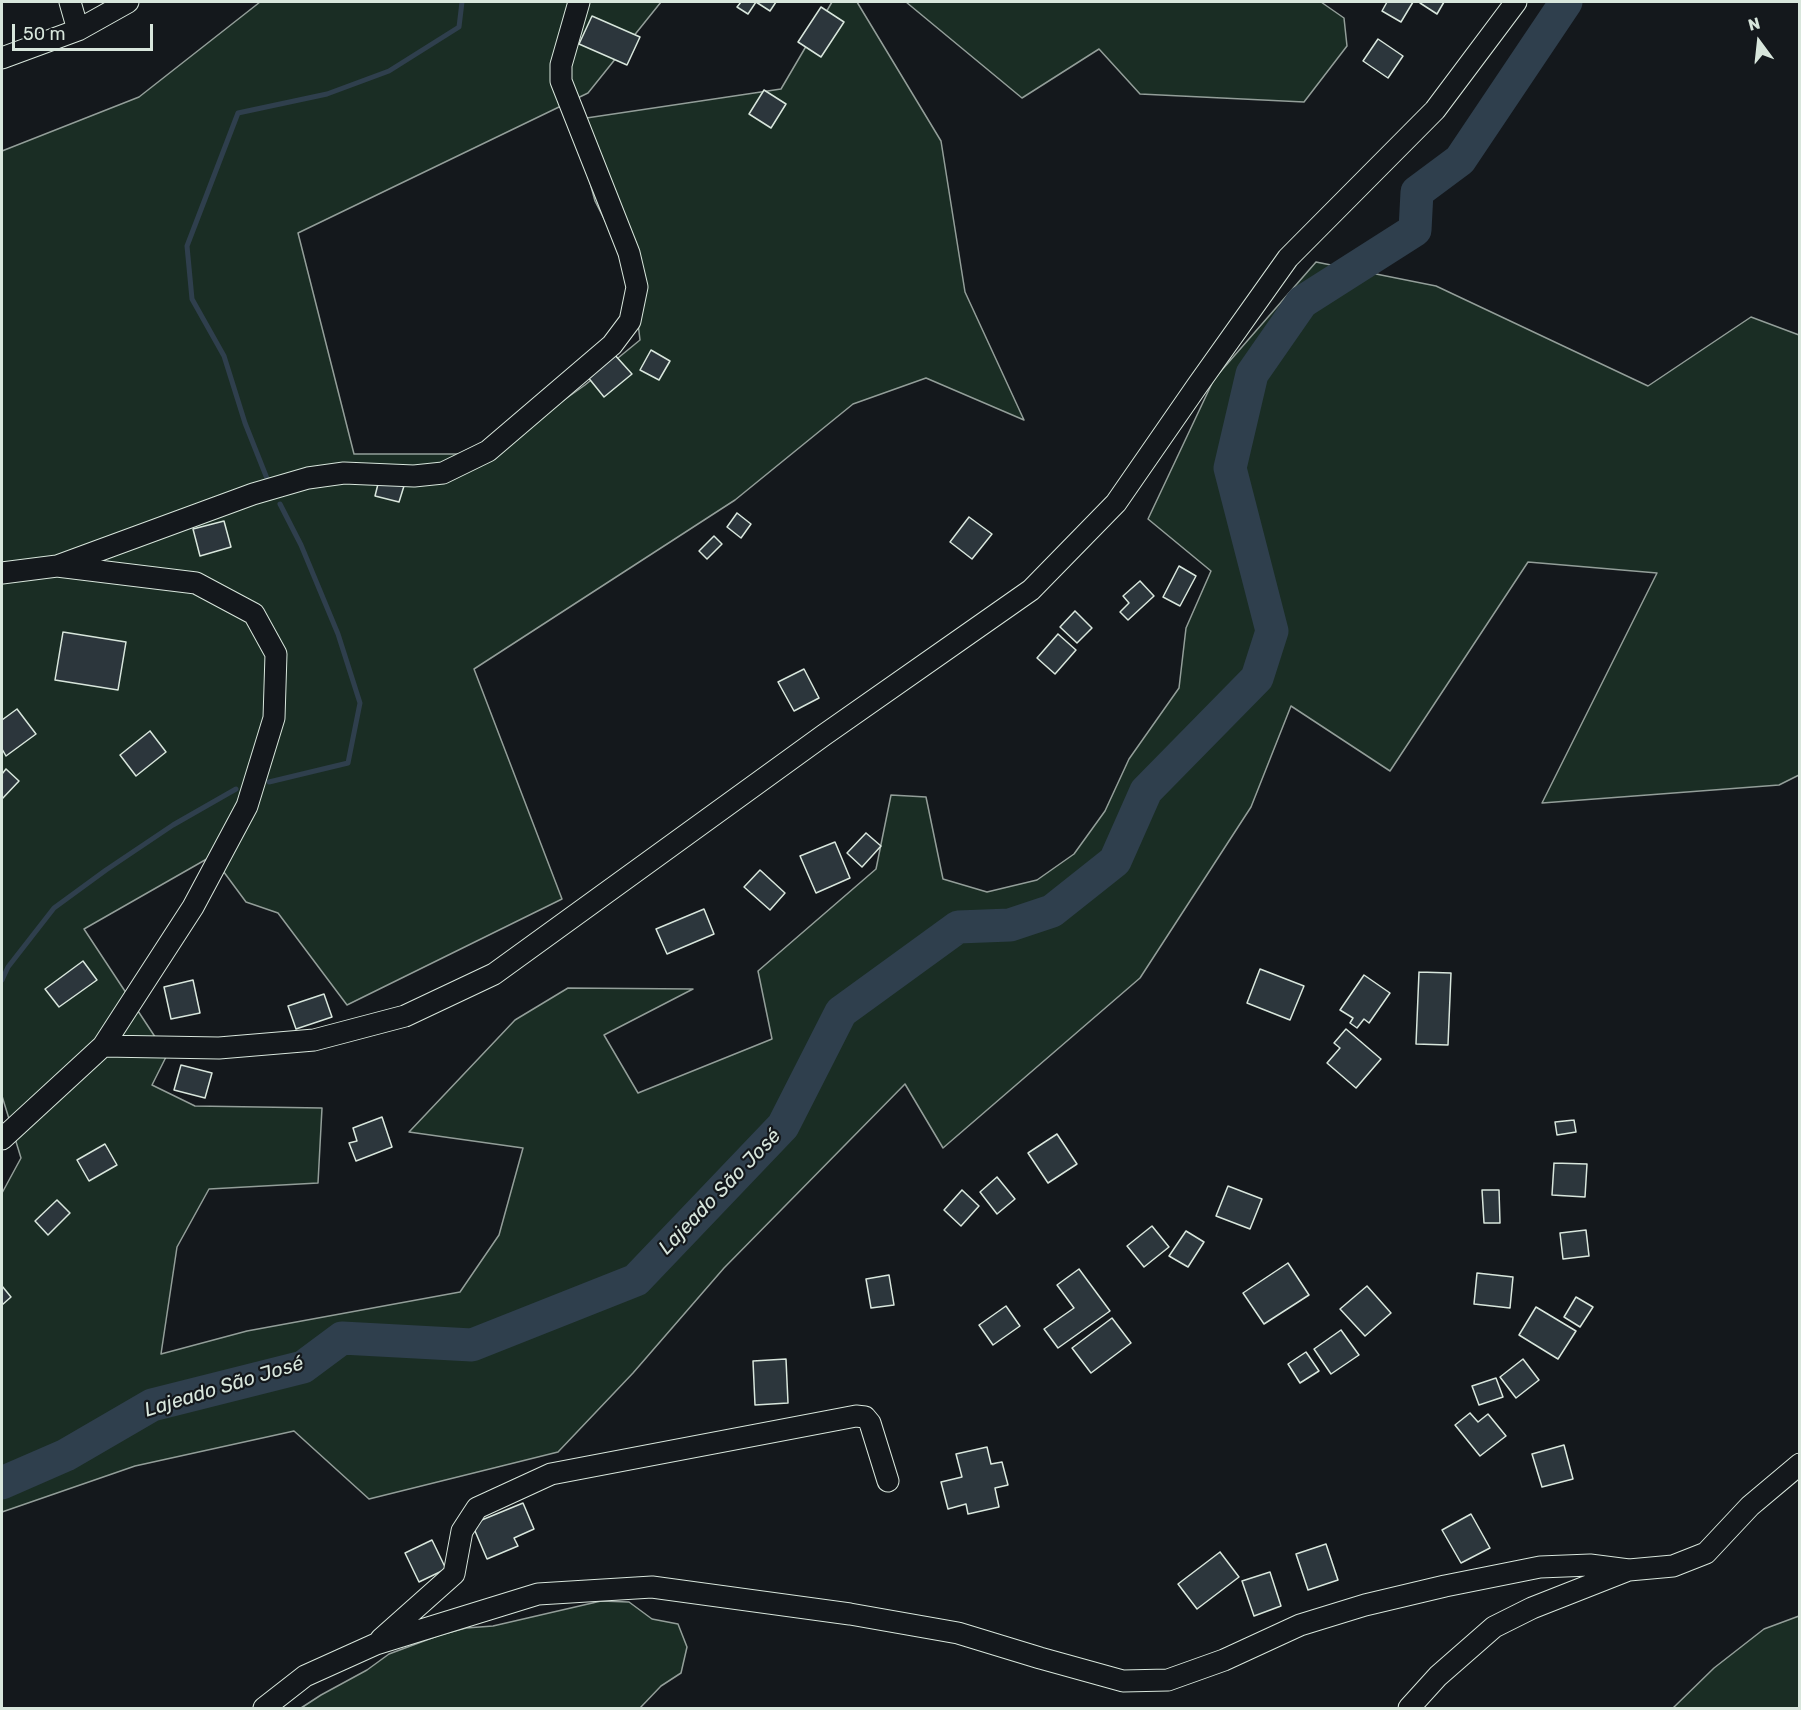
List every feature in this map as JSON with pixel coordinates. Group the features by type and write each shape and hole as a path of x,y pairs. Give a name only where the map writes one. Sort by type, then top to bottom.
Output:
{"street":[{"path":"70,2 78,30"},
{"path":"2,58 78,30 128,2"},
{"path":"2,573 57,566 253,494 308,478 344,473 414,476 443,473 488,451 612,345 630,321 636,287 629,253 561,81 561,65 579,2"},
{"path":"103,1046 219,1048 314,1040 405,1016 494,974 824,735 1031,590 1116,503 1288,258 1436,110 1516,2"},
{"path":"2,1139 103,1046 194,907 247,806 274,718 276,654 254,614 195,583 57,566"},
{"path":"376,1644 454,1574 462,1531 477,1508 551,1474 856,1416 865,1417 870,1423 888,1481"},
{"path":"264,1708 305,1676 376,1644 538,1594 652,1587 850,1614 958,1633 1123,1681 1168,1680 1224,1660 1300,1625 1365,1605 1540,1567 1590,1565 1629,1570 1673,1566 1706,1553 1750,1506 1800,1464"},
{"path":"1409,1708 1438,1676 1494,1627 1532,1608 1629,1570"}],"green space":[{"path":"260,2 661,2 588,93 298,233 354,454 488,454 585,385 640,340 632,274 595,201 573,120 781,89 832,2 857,2 941,141 965,292 1024,420 926,378 853,404 735,500 474,669 562,899 347,1005 278,913 246,902 212,856 84,929 167,1055 152,1085 195,1106 322,1108 318,1183 209,1189 177,1247 161,1354 247,1331 460,1292 499,1235 523,1148 409,1132 515,1020 568,988 693,989 604,1035 638,1093 772,1039 758,971 876,869 891,795 926,797 943,879 987,892 1037,880 1074,854 1105,811 1129,759 1179,688 1186,628 1211,571 1148,519 1214,379 1316,262 1436,286 1648,386 1751,317 1799,335 1799,775 1779,785 1542,803 1657,573 1528,562 1390,771 1291,706 1251,807 1140,978 943,1148 905,1084 724,1268 633,1373 558,1452 369,1499 294,1431 135,1466 2,1512 2,1193 21,1158 2,1096 2,151 139,97"},
{"path":"906,2 1321,2 1344,18 1347,46 1304,102 1140,94 1099,49 1022,98"},
{"path":"601,1601 629,1602 652,1619 678,1624 687,1647 681,1673 661,1686 640,1708 301,1708 367,1670 389,1654 440,1635 466,1628 493,1626"},
{"path":"1799,1616 1799,1708 1673,1708 1714,1668 1764,1629"}],"building":[{"path":"741,2 756,2 748,14 737,7"},
{"path":"756,2 776,2 770,11"},
{"path":"1387,2 1413,2 1401,22 1382,11"},
{"path":"1421,2 1444,2 1437,14"},
{"path":"821,7 844,22 821,57 798,42"},
{"path":"592,16 640,37 627,65 579,44"},
{"path":"1378,39 1403,56 1388,78 1363,61"},
{"path":"764,90 786,104 771,128 749,114"},
{"path":"651,350 670,361 659,380 640,370"},
{"path":"614,354 632,374 604,397 587,376"},
{"path":"379,480 404,486 399,502 375,496"},
{"path":"737,513 751,524 741,538 727,527"},
{"path":"969,517 992,534 972,559 950,542"},
{"path":"224,521 231,547 200,556 193,529"},
{"path":"714,536 722,544 707,559 699,551"},
{"path":"1179,566 1196,576 1180,606 1163,597"},
{"path":"1140,581 1154,596 1128,620 1120,612 1129,603 1123,596"},
{"path":"1075,611 1092,628 1077,643 1060,627"},
{"path":"63,632 126,642 118,690 55,680"},
{"path":"1058,634 1076,650 1055,674 1037,658"},
{"path":"804,669 819,698 794,711 778,682"},
{"path":"17,709 36,734 6,756 2,749 2,720"},
{"path":"150,731 166,752 136,776 120,755"},
{"path":"6,769 19,781 2,799 2,774"},
{"path":"866,833 881,846 862,867 847,853"},
{"path":"835,842 850,878 816,893 800,856"},
{"path":"760,870 785,893 770,910 744,887"},
{"path":"704,909 714,934 667,954 656,929"},
{"path":"83,961 97,980 59,1007 45,989"},
{"path":"1260,969 1304,986 1290,1020 1247,1003"},
{"path":"1419,972 1451,973 1448,1045 1416,1044"},
{"path":"1364,975 1390,993 1369,1023 1364,1019 1357,1028 1350,1023 1353,1018 1340,1010"},
{"path":"193,980 200,1013 171,1019 164,987"},
{"path":"324,994 332,1017 296,1029 288,1006"},
{"path":"1346,1029 1381,1059 1356,1088 1327,1063 1340,1048 1334,1043"},
{"path":"181,1065 212,1073 205,1098 174,1090"},
{"path":"382,1117 392,1147 356,1161 349,1143 357,1141 353,1128"},
{"path":"1574,1120 1576,1132 1557,1135 1555,1122"},
{"path":"1057,1134 1077,1164 1048,1183 1028,1153"},
{"path":"105,1144 117,1165 89,1181 77,1160"},
{"path":"1554,1163 1587,1164 1585,1197 1552,1195"},
{"path":"997,1177 1015,1199 997,1214 980,1192"},
{"path":"1228,1186 1262,1199 1250,1229 1216,1216"},
{"path":"962,1190 979,1206 961,1226 944,1210"},
{"path":"1482,1190 1499,1190 1500,1223 1484,1223"},
{"path":"57,1200 70,1213 48,1235 35,1221"},
{"path":"1152,1226 1169,1247 1144,1267 1127,1246"},
{"path":"1586,1230 1589,1256 1563,1259 1560,1233"},
{"path":"1186,1231 1204,1242 1188,1267 1169,1256"},
{"path":"1288,1263 1309,1295 1264,1324 1243,1293"},
{"path":"1079,1269 1110,1311 1058,1348 1044,1329 1074,1308 1057,1285"},
{"path":"1477,1273 1513,1277 1510,1308 1474,1304"},
{"path":"889,1275 894,1305 871,1308 866,1279"},
{"path":"2,1286 11,1297 2,1305"},
{"path":"1367,1286 1391,1313 1365,1336 1340,1309"},
{"path":"1576,1297 1593,1307 1580,1327 1564,1317"},
{"path":"1006,1306 1020,1326 993,1345 979,1325"},
{"path":"1536,1307 1576,1331 1558,1359 1519,1335"},
{"path":"1112,1318 1131,1343 1091,1373 1072,1348"},
{"path":"1341,1330 1359,1355 1331,1374 1314,1349"},
{"path":"1306,1352 1319,1371 1300,1383 1288,1364"},
{"path":"786,1359 788,1403 755,1405 753,1361"},
{"path":"1523,1359 1539,1380 1516,1398 1500,1377"},
{"path":"1496,1378 1503,1397 1479,1405 1472,1386"},
{"path":"1470,1413 1478,1422 1488,1414 1506,1436 1480,1456 1455,1425"},
{"path":"1564,1445 1573,1479 1542,1487 1532,1454"},
{"path":"987,1447 991,1464 1002,1462 1008,1485 995,1488 999,1507 968,1514 966,1504 948,1509 941,1482 962,1477 956,1454"},
{"path":"523,1503 534,1529 514,1538 518,1546 487,1559 472,1524"},
{"path":"1471,1514 1490,1548 1461,1563 1442,1530"},
{"path":"432,1540 446,1569 419,1582 405,1553"},
{"path":"1326,1544 1338,1580 1308,1590 1296,1554"},
{"path":"1220,1552 1239,1577 1197,1609 1178,1584"},
{"path":"1270,1572 1281,1606 1254,1616 1242,1581"}],"waterway":[{"path":"270,486 245,423 224,356 192,299 187,246 238,113 327,94 389,71 459,27 462,2"},
{"name":"Lajeado São José","path":"2,1483 66,1455 152,1405 303,1367 342,1338 472,1345 636,1280 783,1126 841,1012 958,927 1010,925 1052,911 1115,861 1146,791 1257,678 1272,631 1230,468 1252,374 1302,302 1415,230 1417,192 1460,160 1566,2"},
{"path":"269,782 348,763 360,703 338,634 301,545 280,504"},
{"path":"2,980 8,967 54,908 173,825 236,789"}]}
